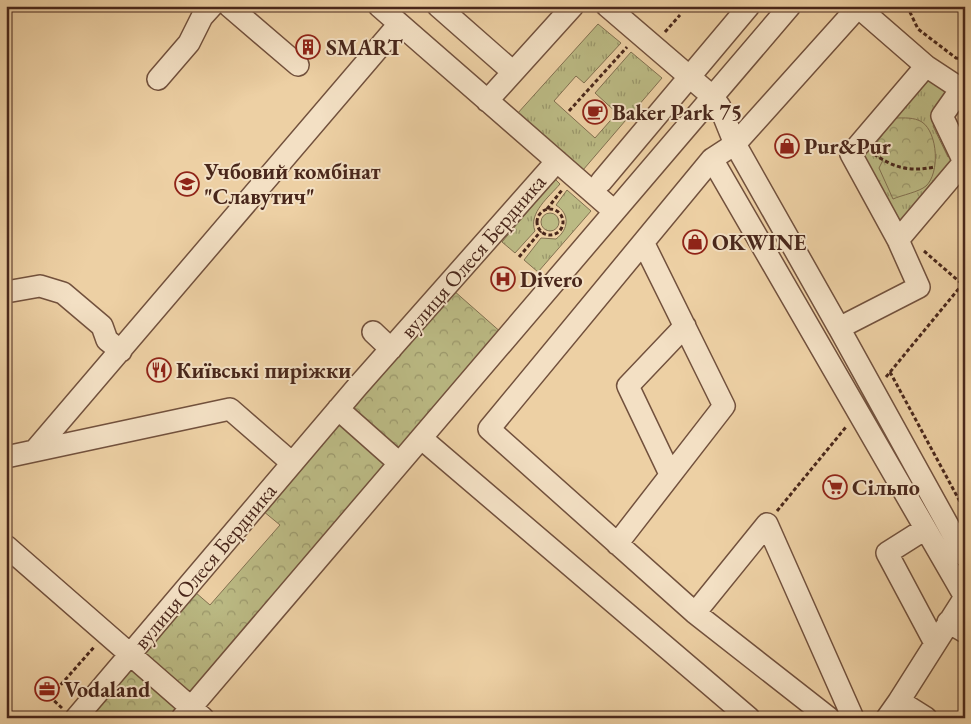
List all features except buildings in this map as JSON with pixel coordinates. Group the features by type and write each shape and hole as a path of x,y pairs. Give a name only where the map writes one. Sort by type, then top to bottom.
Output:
{"street":[{"path":"158,79 189,43 202,17 212,6"},
{"path":"229,6 298,65"},
{"path":"379,6 557,161"},
{"path":"487,101 573,6"},
{"path":"601,182 750,6"},
{"name":"вулиця Олеся Бердника","path":"130,654 192,714 399,463 790,6"},
{"path":"442,7 513,72"},
{"path":"829,718 695,613 489,429 644,244 712,159 735,144 858,7 926,66 963,88 942,116 964,162 898,240"},
{"path":"618,9 653,45 713,96 720,107 735,144 965,556"},
{"path":"36,449 399,24"},
{"path":"839,328 919,287 898,240 851,154 926,66"},
{"path":"712,159 965,597 956,627 934,643 893,709 926,718"},
{"name":"вулиця Олеся Бердника","path":"72,715 130,654 338,409 557,161 614,211"},
{"path":"617,544 724,406 644,244"},
{"path":"6,292 40,286 63,293 102,326 107,340 121,351"},
{"path":"670,474 628,386 685,326"},
{"path":"373,332 391,349"},
{"path":"6,457 36,449 230,409 292,463"},
{"path":"338,409 399,463"},
{"path":"421,438 749,718"},
{"path":"695,613 767,524 853,718"},
{"path":"926,529 887,553 934,643"},
{"path":"6,546 130,654"}],"path":[{"path":"907,6 918,29 956,58 965,59"},
{"path":"569,111 626,47 653,45 680,14"},
{"path":"862,141 870,152 895,167 917,170 944,165 959,152"},
{"path":"546,209 559,212 562,225 553,235 541,231 537,221 540,213 546,209 574,176"},
{"path":"519,257 541,231"},
{"path":"920,247 962,284"},
{"path":"890,372 965,510"},
{"path":"89,638 101,649"},
{"path":"72,715 50,696 96,644"}],"green space":[{"path":"598,24 621,43 584,83 576,76 554,101 595,138 617,113 595,93 631,52 662,78 583,170 517,114"},
{"path":"928,72 954,91 933,126 948,157 955,151 960,160 898,235 853,154"},
{"path":"895,118 916,119 927,127 934,144 935,163 931,180 926,186 915,192 893,199 879,168 883,160 870,151"},
{"path":"555,179 560,184 537,212 534,218 535,231 515,253 502,242"},
{"path":"567,190 591,211 538,272 524,260 541,238 556,239 563,231 566,217 556,205"},
{"path":"546,213 554,213 559,218 557,229 546,231 541,226 541,218"},
{"path":"453,290 503,334 400,451 348,409"},
{"path":"338,421 388,465 189,697 142,652 195,592 210,605 280,525 263,511"},
{"path":"132,666 181,708 173,718 87,718"}],"place":[{"name":"SMART","path":"308,47"},
{"name":"Baker Park 75","path":"595,112"},
{"name":"Pur&Pur","path":"787,146"},
{"name":"Учбовий комбінат \"Славутич\"","path":"187,184"},
{"name":"OKWINE","path":"695,242"},
{"name":"Divero","path":"503,279"},
{"name":"Київські пиріжки","path":"159,370"},
{"name":"Сільпо","path":"835,487"},
{"name":"Vodaland","path":"47,689"}]}
